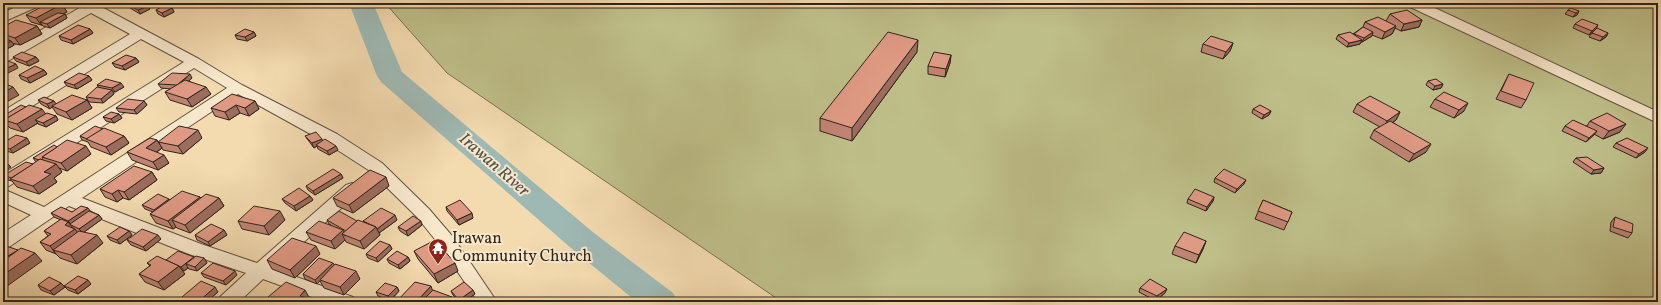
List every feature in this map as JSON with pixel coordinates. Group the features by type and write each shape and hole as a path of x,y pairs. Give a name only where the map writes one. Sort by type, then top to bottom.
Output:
{"street":[{"path":"3,18 34,3"},
{"path":"1413,3 1658,118"},
{"path":"3,58 86,5 194,62 237,88 331,138 376,167 423,213 447,242 488,302"},
{"path":"3,118 140,34"},
{"path":"3,182 194,62"},
{"path":"3,242 67,198 237,88"},
{"path":"227,302 376,167"},
{"path":"3,195 44,214"},
{"path":"67,198 195,249 346,302"}],"green space":[{"path":"385,3 1658,3 1658,302 782,302 447,73"}],"building":[{"path":"49,3 62,4 36,18 26,15"},
{"path":"144,3 148,6 138,10 127,4"},
{"path":"165,5 172,8 162,13 156,10"},
{"path":"1571,8 1579,11 1576,13 1568,10"},
{"path":"1407,10 1422,20 1404,24 1390,14"},
{"path":"58,13 65,14 47,24 40,22"},
{"path":"1378,17 1396,26 1385,32 1365,22"},
{"path":"1582,19 1598,25 1592,31 1575,24"},
{"path":"16,20 37,26 15,38 3,34 3,27"},
{"path":"78,25 90,29 71,40 59,36"},
{"path":"1363,27 1373,32 1364,38 1354,34"},
{"path":"1597,28 1608,33 1603,37 1592,33"},
{"path":"245,29 254,32 245,37 235,35"},
{"path":"888,32 918,40 852,128 820,118"},
{"path":"1350,32 1362,40 1349,43 1338,35"},
{"path":"1211,36 1233,43 1226,52 1203,44"},
{"path":"3,38 11,41 3,45"},
{"path":"22,52 36,57 26,62 13,57"},
{"path":"934,52 951,55 946,69 928,66"},
{"path":"126,55 136,58 122,66 112,63"},
{"path":"8,61 16,64 3,70 3,64"},
{"path":"35,66 44,70 27,78 19,75"},
{"path":"79,73 89,76 74,85 64,82"},
{"path":"172,73 190,74 177,85 158,84"},
{"path":"1509,74 1534,83 1526,100 1501,91"},
{"path":"106,79 121,83 112,88 97,85"},
{"path":"1436,79 1443,84 1435,86 1428,81"},
{"path":"185,80 206,87 187,99 165,92"},
{"path":"3,83 13,87 3,93"},
{"path":"97,87 112,90 101,99 86,97"},
{"path":"1444,92 1468,103 1459,110 1435,99"},
{"path":"232,94 255,101 245,108 236,105 225,112 211,108"},
{"path":"72,95 87,100 66,112 52,106"},
{"path":"1370,96 1400,112 1387,121 1357,104"},
{"path":"44,97 54,101 47,104 38,100"},
{"path":"128,99 144,101 134,110 116,108"},
{"path":"21,105 26,107 3,121 3,116"},
{"path":"29,105 42,109 17,124 4,120"},
{"path":"1260,105 1271,111 1264,115 1253,109"},
{"path":"111,112 119,114 111,119 103,117"},
{"path":"47,113 56,116 43,123 35,120"},
{"path":"1607,113 1626,124 1609,131 1590,121"},
{"path":"1573,120 1597,131 1589,138 1565,126"},
{"path":"1390,121 1431,144 1414,154 1374,130"},
{"path":"95,126 103,129 87,139 80,136"},
{"path":"179,126 198,130 178,146 158,142"},
{"path":"104,128 124,136 106,147 86,139"},
{"path":"316,132 322,139 312,143 305,136"},
{"path":"16,135 27,138 10,149 3,147 3,143"},
{"path":"150,138 157,140 146,148 164,155 153,162 127,152"},
{"path":"1627,138 1648,148 1639,154 1616,143"},
{"path":"325,139 336,146 327,151 316,145"},
{"path":"67,140 86,146 61,163 42,157"},
{"path":"54,145 57,147 42,157 42,160 33,158"},
{"path":"1587,157 1604,168 1594,170 1576,158"},
{"path":"40,159 56,164 44,172 51,174 33,186 10,179"},
{"path":"26,162 33,164 11,178 4,175"},
{"path":"134,166 152,172 124,192 118,190 112,194 100,189"},
{"path":"333,169 341,174 313,191 306,186"},
{"path":"1224,169 1246,180 1237,189 1215,178"},
{"path":"370,170 386,177 349,205 333,198"},
{"path":"299,188 310,196 294,206 282,199"},
{"path":"1195,189 1214,197 1207,207 1188,199"},
{"path":"182,191 200,197 168,221 150,214"},
{"path":"158,194 169,199 154,210 142,205"},
{"path":"206,194 219,198 185,225 172,220"},
{"path":"460,200 472,213 457,220 446,207"},
{"path":"1263,200 1292,212 1288,222 1258,211"},
{"path":"81,206 88,208 68,221 51,213 61,207 72,212"},
{"path":"254,206 280,211 264,226 238,221"},
{"path":"381,208 395,215 377,229 376,227 363,221"},
{"path":"89,211 99,215 79,229 70,224"},
{"path":"339,211 357,221 346,231 327,220"},
{"path":"413,216 421,221 406,231 398,227"},
{"path":"1615,217 1633,224 1632,233 1613,227"},
{"path":"61,219 68,222 65,225 75,229 50,246 40,242 51,234 44,231"},
{"path":"358,220 376,227 360,241 342,234"},
{"path":"319,221 343,230 331,241 306,232"},
{"path":"211,224 224,230 208,242 195,235"},
{"path":"120,227 129,231 117,240 107,236"},
{"path":"142,229 158,235 143,247 127,240"},
{"path":"79,231 97,235 71,255 53,250"},
{"path":"1184,232 1206,241 1199,255 1175,246"},
{"path":"292,238 316,246 290,270 267,260"},
{"name":"Irawan Community Church","path":"435,240 455,263 434,274 414,251"},
{"path":"380,241 390,245 376,258 366,254"},
{"path":"3,245 18,250 3,259"},
{"path":"21,248 35,253 3,275 3,261"},
{"path":"178,251 194,257 181,267 166,260"},
{"path":"397,251 408,257 398,265 387,259"},
{"path":"157,256 179,266 158,282 139,274 151,265 147,263"},
{"path":"196,256 204,258 195,267 186,264"},
{"path":"319,258 333,263 315,280 303,274"},
{"path":"213,263 235,271 223,281 201,273"},
{"path":"335,264 356,271 340,287 320,280"},
{"path":"78,276 88,280 75,290 64,286"},
{"path":"49,277 61,283 50,291 38,285"},
{"path":"1150,279 1167,289 1157,296 1140,288"},
{"path":"201,281 215,287 198,302 182,297"},
{"path":"286,282 305,290 300,296 306,298 301,302 262,302"},
{"path":"415,282 431,286 416,302 396,302"},
{"path":"464,282 473,290 459,300 451,291"},
{"path":"385,283 397,287 388,296 376,292"},
{"path":"433,290 452,297 447,302 421,302"}],"waterway":[{"name":"Irawan River","path":"361,3 390,76 583,241 661,302"}],"place":[{"name":"Irawan Community Church","path":"438,265"}]}
